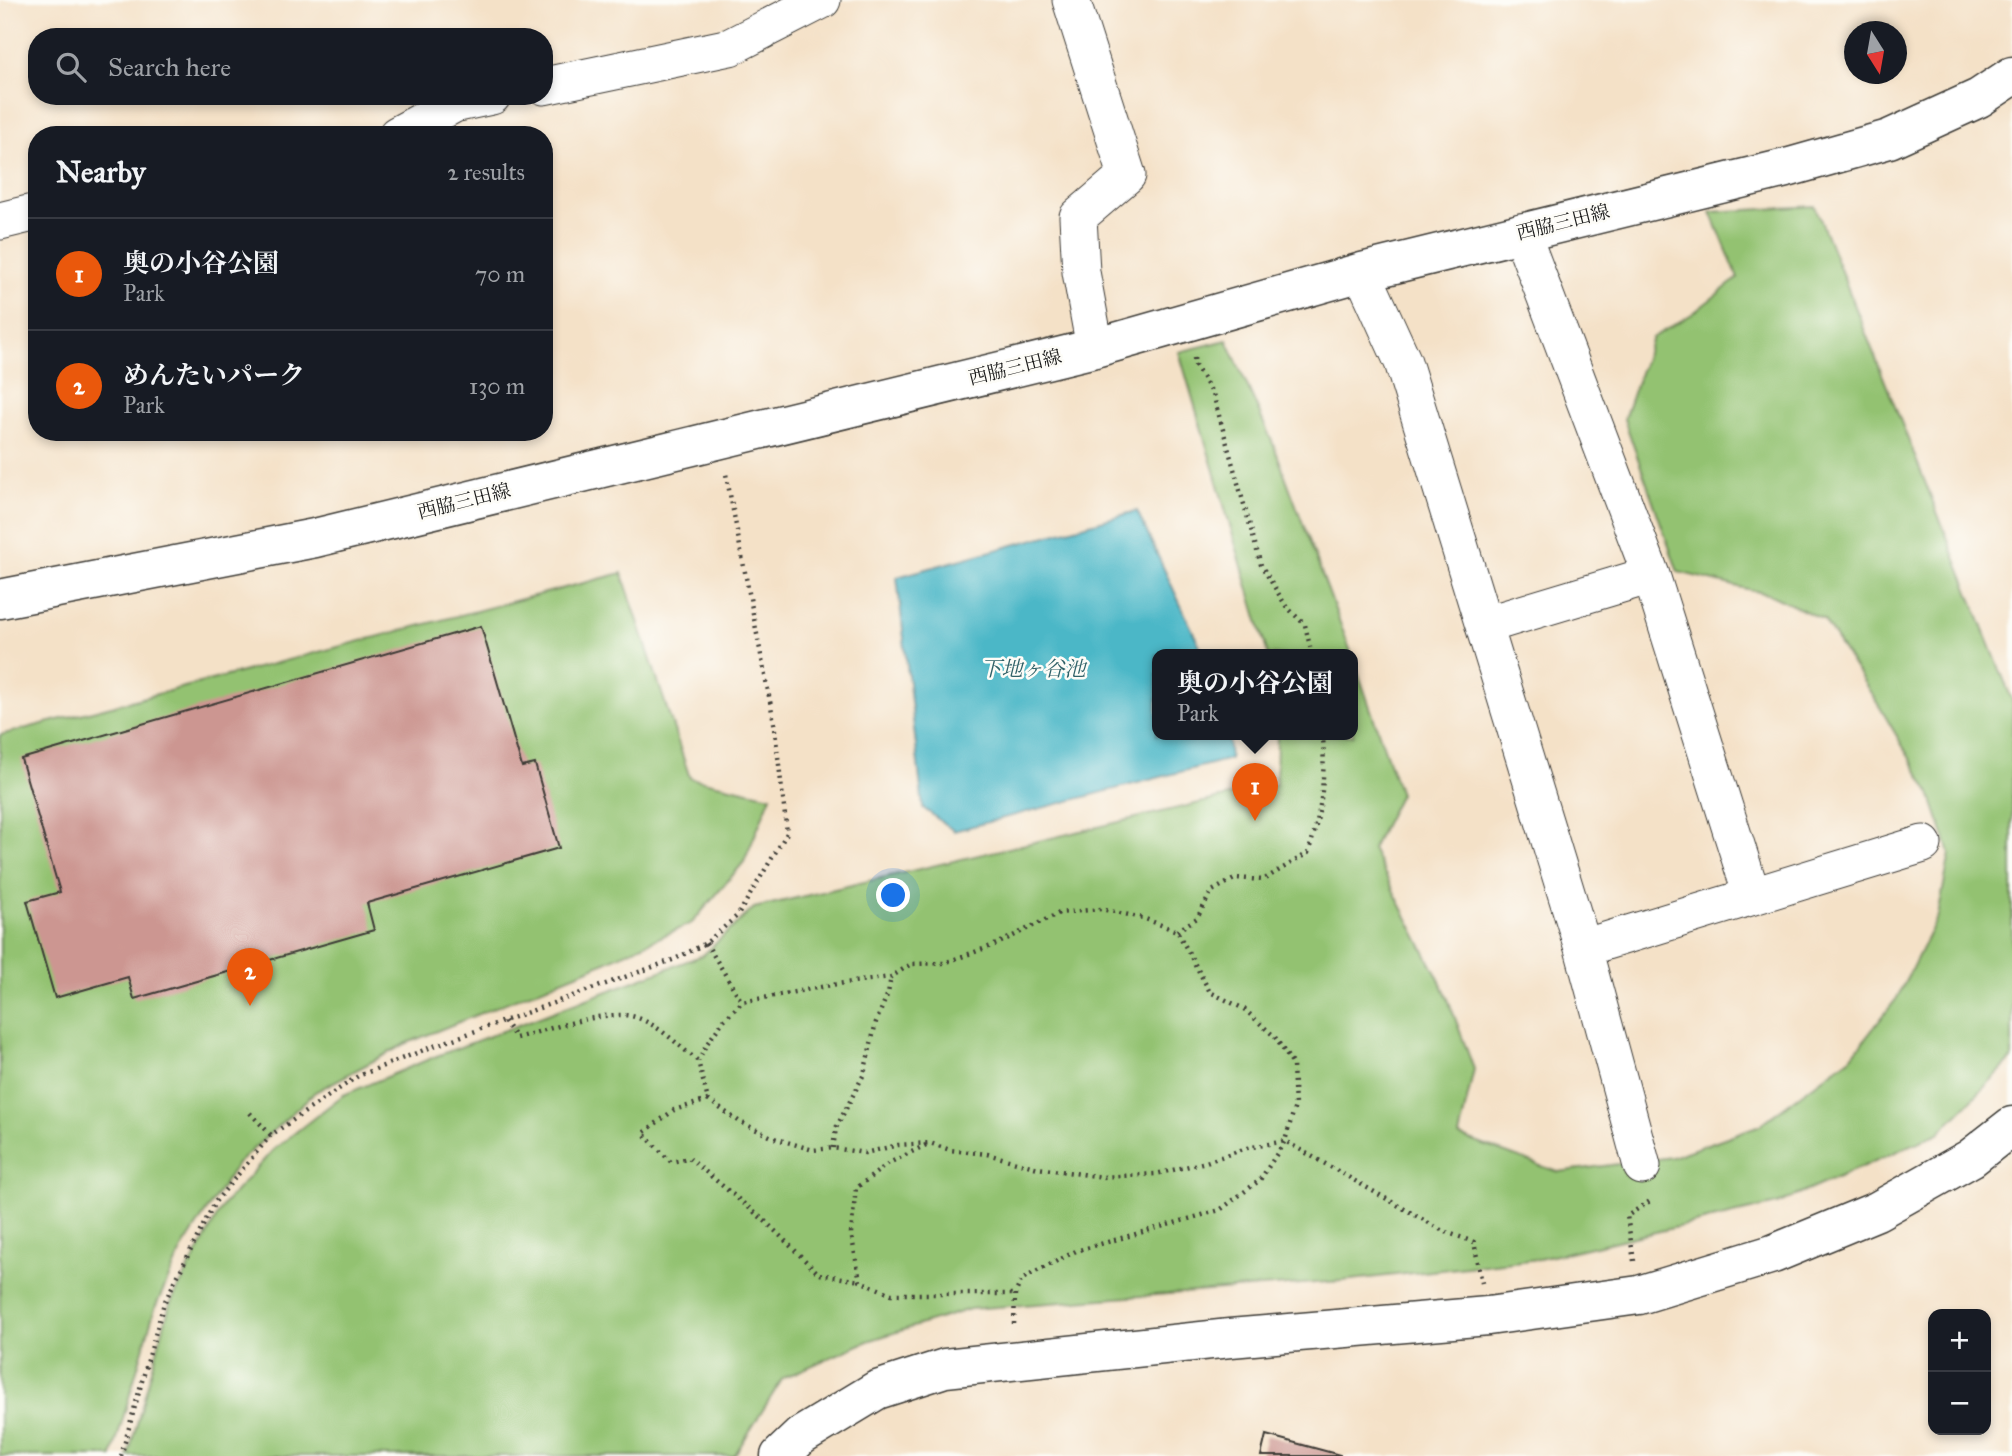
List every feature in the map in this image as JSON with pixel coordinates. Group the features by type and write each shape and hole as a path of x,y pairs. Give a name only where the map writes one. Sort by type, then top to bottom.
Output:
{"main road":[{"name":"西脇三田線","path":"0,598 315,538 1095,348 1362,272 1790,167 1889,139 1979,98 2012,76"},
{"path":"780,1456 801,1436 877,1390 945,1368 1230,1338 1488,1316 1639,1295 1773,1254 1877,1211 1971,1158 2012,1126"}],"street":[{"path":"553,84 730,47 822,0"},
{"path":"1071,0 1127,176 1078,217 1080,272 1095,348"},
{"path":"414,126 452,105"},
{"path":"0,221 28,214"},
{"path":"1521,232 1651,575 1752,897"},
{"path":"1362,272 1403,362 1583,948 1649,1182"},
{"path":"1485,625 1651,575"},
{"path":"1583,948 1923,844"}],"path":[{"path":"1186,322 1195,365 1213,394 1261,565 1286,606 1305,625 1311,649"},
{"path":"121,1456 164,1303 215,1202 271,1135 358,1076 675,959 706,943 738,915 787,833 774,722 719,439"},
{"path":"1177,931 1197,918 1212,891 1237,878 1263,880 1308,853 1319,820 1325,776 1323,740"},
{"path":"698,1061 724,1020 742,1002 836,984 891,977 911,964 944,963 997,944 1059,913 1101,909 1143,918 1177,931 1210,992 1244,1009 1268,1030 1293,1065 1295,1106 1285,1141 1260,1180 1220,1210 1076,1251 1022,1279 1015,1294 1013,1360"},
{"path":"706,943 742,1002"},
{"path":"833,1149 836,1128 864,1074 876,1022 888,993 891,977"},
{"path":"504,1021 516,1038 604,1016 634,1016 662,1032 698,1061 708,1100 740,1122 774,1138 813,1150 833,1149 865,1153 898,1145 930,1143 950,1150 987,1154 1038,1168 1103,1177 1156,1174 1206,1162 1247,1148 1285,1141 1443,1231 1474,1242 1488,1316"},
{"path":"708,1100 674,1110 643,1133 671,1162 689,1158 766,1222 819,1274 860,1281 891,1294 1015,1294"},
{"path":"250,1113 271,1135"},
{"path":"860,1281 851,1233 856,1188 889,1163 930,1143"},
{"path":"1639,1295 1628,1216 1649,1182"}],"green space":[{"path":"1815,206 2012,700 2012,1059 1939,1133 1777,1204 1539,1259 1342,1281 970,1309 868,1341 783,1378 734,1456 128,1456 170,1304 223,1205 273,1150 343,1095 434,1057 703,955 754,908 1276,785 1277,740 1358,740 1358,672 1400,794 1372,849 1445,991 1474,1069 1459,1136 1558,1172 1672,1157 1760,1125 1851,1057 1897,998 1938,916 1950,853 1929,791 1824,620 1771,595 1678,572 1624,419 1652,338 1692,314 1738,278 1711,212"},
{"path":"1227,340 1274,446 1350,649 1266,649 1179,352"},
{"path":"622,573 690,778 771,796 744,862 692,923 594,967 405,1044 315,1092 237,1164 182,1249 155,1308 112,1456 0,1456 0,735"}],"water":[{"name":"下地ヶ谷池","path":"1137,511 1201,649 1152,649 1152,740 1228,740 1230,759 954,831 923,808 897,577"}],"building":[{"path":"481,626 522,767 535,764 559,848 367,903 374,930 134,999 128,977 55,998 27,901 60,892 21,759"},
{"path":"1266,1435 1340,1455 1340,1456 1261,1456"}],"place":[{"name":"奥の小谷公園","path":"1255,821"},
{"name":"めんたいパーク","path":"250,1006"}]}
